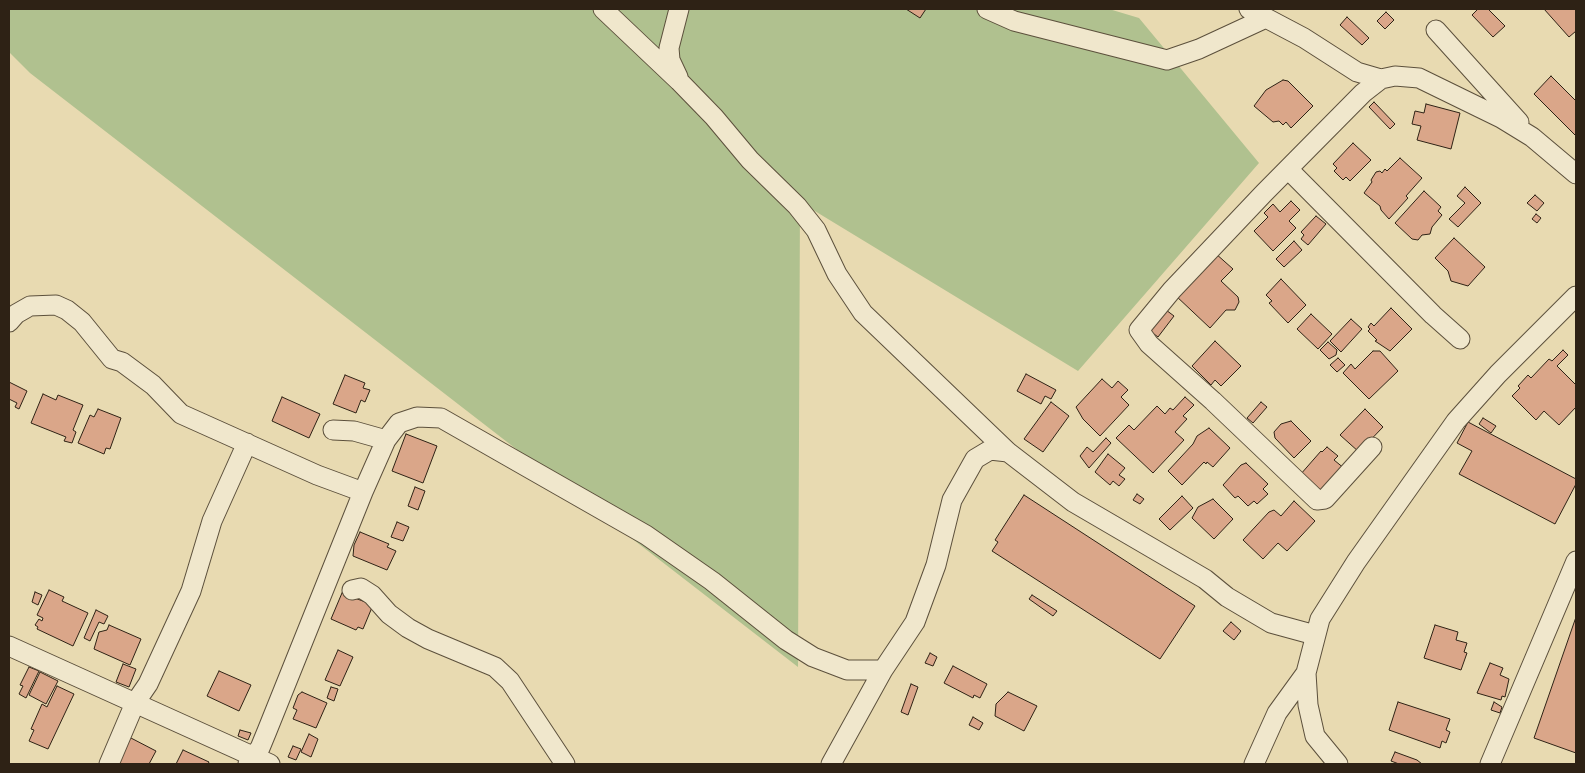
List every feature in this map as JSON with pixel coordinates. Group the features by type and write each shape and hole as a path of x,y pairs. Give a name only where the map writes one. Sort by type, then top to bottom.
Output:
{"street":[{"path":"603,9 679,81 714,117 750,160 797,206 816,230 837,274 862,313 1008,452 1073,502 1205,579 1227,596 1263,619 1315,635"},
{"path":"679,9 669,48 670,60 679,81"},
{"path":"987,9 1014,21 1167,60 1199,50 1266,18"},
{"path":"1249,9 1304,38 1357,72 1381,79"},
{"path":"1436,30 1532,137 1576,174"},
{"path":"1372,447 1325,499 1317,500 1213,401 1149,344 1139,330 1172,290 1288,169 1363,93 1381,79 1395,76 1419,78 1501,118 1532,137"},
{"path":"1288,169 1433,315 1460,339"},
{"path":"1338,764 1315,736 1308,704 1306,673 1320,619 1356,562 1456,421 1498,374 1576,296"},
{"path":"9,322 16,314 30,306 56,304 82,322 112,359 122,362 153,385 181,414 317,475 363,492"},
{"path":"9,646 135,703 257,762 267,731 363,492 386,440 399,423 417,417 441,418 646,535 712,581 786,640 813,657 847,670 883,670"},
{"path":"333,430 354,431 386,440"},
{"path":"110,764 135,703 148,684 180,617 195,581 199,559 212,521 247,443"},
{"path":"831,764 883,670 916,622 936,565 952,500 975,459 990,450 1008,452"},
{"path":"1490,764 1576,560"},
{"path":"352,590 361,588 372,595 390,614 428,640 495,667 510,681 526,703 565,764"},
{"path":"1254,764 1277,713 1306,673"}],"green space":[{"path":"9,9 1109,9 1139,18 1259,163 1078,371 800,202 798,667 30,73 9,52"}],"building":[{"path":"906,9 926,9 920,18"},
{"path":"1478,9 1488,9 1505,26 1493,37 1472,15"},
{"path":"1544,9 1576,9 1576,31 1569,37"},
{"path":"1386,12 1394,20 1385,29 1377,21"},
{"path":"1347,17 1369,38 1362,45 1340,25"},
{"path":"1551,76 1576,101 1576,136 1534,94"},
{"path":"1283,80 1288,81 1313,106 1291,128 1286,122 1283,125 1279,121 1273,122 1254,106 1266,90"},
{"path":"1374,102 1395,124 1390,129 1369,107"},
{"path":"1426,104 1460,113 1451,149 1417,140 1421,126 1412,124 1415,111 1424,113"},
{"path":"1353,143 1371,160 1350,181 1346,177 1343,180 1334,171 1337,168 1333,164"},
{"path":"1400,158 1422,178 1406,196 1408,198 1389,219 1380,206 1364,193 1376,172 1380,171 1382,173 1385,169 1387,171"},
{"path":"1465,187 1481,203 1458,227 1449,219 1465,203 1457,196"},
{"path":"1424,191 1441,207 1438,211 1442,215 1432,227 1430,234 1422,235 1418,240 1412,239 1395,223"},
{"path":"1535,195 1544,203 1537,211 1527,203"},
{"path":"1291,201 1300,210 1289,221 1296,228 1273,251 1254,231 1268,217 1264,213 1273,204 1280,212"},
{"path":"1536,214 1541,218 1537,223 1532,219"},
{"path":"1316,216 1326,224 1308,245 1301,239 1304,235 1301,232"},
{"path":"1454,238 1485,267 1468,286 1451,281 1448,271 1435,258"},
{"path":"1294,241 1302,250 1284,267 1276,259"},
{"path":"1215,253 1233,269 1221,281 1238,297 1239,302 1235,310 1226,310 1210,328 1175,295"},
{"path":"1281,279 1306,305 1288,323 1269,303 1272,301 1266,295"},
{"path":"1391,308 1412,329 1390,351 1375,341 1377,340 1368,331 1370,329 1368,327 1371,323 1374,326"},
{"path":"1166,310 1174,316 1158,337 1150,331"},
{"path":"1311,314 1332,334 1318,349 1297,329"},
{"path":"1351,319 1362,329 1341,352 1330,341"},
{"path":"1215,341 1241,366 1221,386 1215,380 1211,385 1192,366"},
{"path":"1328,342 1337,350 1336,355 1329,359 1320,350"},
{"path":"1563,350 1568,355 1557,366 1576,385 1576,407 1559,425 1544,411 1536,420 1512,396 1520,388 1518,386 1528,375 1531,378 1549,359 1552,361"},
{"path":"1373,351 1380,351 1398,371 1369,399 1343,373 1351,364 1355,369"},
{"path":"1338,358 1345,365 1337,372 1330,365"},
{"path":"1026,374 1056,390 1051,399 1045,396 1041,404 1017,391"},
{"path":"345,375 365,383 363,388 370,390 365,402 361,400 356,413 333,404"},
{"path":"1102,379 1112,388 1118,381 1128,390 1121,397 1129,405 1100,436 1083,419 1076,407"},
{"path":"9,382 27,391 19,409 15,407 17,403 9,399"},
{"path":"43,394 56,400 58,395 83,405 73,430 76,432 72,443 64,441 66,437 31,423"},
{"path":"282,397 320,414 309,438 272,421"},
{"path":"1185,397 1194,405 1183,416 1187,419 1175,432 1184,440 1153,473 1116,438 1129,425 1134,430 1157,406 1165,414 1170,408 1173,410"},
{"path":"1051,402 1069,416 1043,452 1024,439"},
{"path":"1261,402 1267,407 1253,423 1247,418"},
{"path":"98,409 121,418 110,449 106,448 104,454 78,443 90,415 94,417"},
{"path":"1365,409 1383,427 1359,452 1340,435"},
{"path":"1483,418 1496,426 1491,433 1479,424"},
{"path":"1291,421 1311,441 1294,458 1275,438 1274,432 1281,424"},
{"path":"1468,422 1576,479 1576,484 1555,524 1459,474 1472,451 1457,443"},
{"path":"1209,428 1230,448 1213,467 1204,462 1182,485 1168,471 1193,444 1197,436"},
{"path":"406,434 437,446 423,483 392,471"},
{"path":"1106,438 1111,443 1089,468 1080,456 1087,447 1093,452"},
{"path":"1327,447 1338,456 1334,460 1345,469 1324,493 1321,490 1318,493 1300,475 1321,451"},
{"path":"1108,454 1125,468 1119,475 1125,479 1119,486 1113,481 1110,485 1095,472"},
{"path":"1246,463 1268,484 1263,489 1268,494 1257,504 1254,501 1248,506 1238,496 1235,498 1223,485 1241,465"},
{"path":"415,487 425,491 418,510 408,506"},
{"path":"1137,494 1144,499 1140,504 1133,500"},
{"path":"1024,495 1195,606 1160,659 992,551 998,542 995,540"},
{"path":"1182,496 1193,508 1170,530 1159,519"},
{"path":"1213,499 1233,519 1214,539 1192,518 1198,507"},
{"path":"1294,501 1315,521 1287,551 1278,543 1263,559 1243,540 1269,512 1274,510 1281,516"},
{"path":"397,522 409,527 403,541 391,537"},
{"path":"360,532 389,544 387,547 396,551 387,570 353,556 354,545"},
{"path":"49,590 64,597 62,601 88,613 73,646 37,629 38,627 35,625 39,619 42,621 43,618 37,615"},
{"path":"35,592 42,595 38,605 32,602"},
{"path":"342,593 373,605 363,629 358,627 356,630 331,619"},
{"path":"1032,595 1057,611 1053,616 1029,599"},
{"path":"96,610 108,616 104,624 99,622 90,641 84,638"},
{"path":"1576,617 1576,753 1534,738"},
{"path":"1231,622 1241,631 1234,640 1223,631"},
{"path":"109,625 141,639 130,665 94,649 99,632 107,630"},
{"path":"1435,625 1458,632 1456,640 1467,643 1464,652 1467,653 1461,670 1424,658"},
{"path":"338,650 353,657 340,686 325,680"},
{"path":"930,653 937,657 933,666 925,663"},
{"path":"1490,663 1503,668 1500,675 1509,679 1505,697 1502,696 1501,700 1477,693"},
{"path":"123,664 136,669 129,687 116,682"},
{"path":"953,666 987,684 980,698 974,695 973,698 944,683"},
{"path":"29,667 39,671 26,698 19,694 23,686 20,685"},
{"path":"219,671 251,685 239,711 207,696"},
{"path":"40,672 58,681 46,704 29,695"},
{"path":"911,684 918,687 908,715 901,712"},
{"path":"57,686 74,694 48,749 29,741 34,730 31,729 42,704 47,707"},
{"path":"331,687 338,689 334,701 327,698"},
{"path":"302,692 327,703 316,728 293,719 297,710 293,708 298,695"},
{"path":"1008,692 1037,706 1024,731 995,716 996,704"},
{"path":"1398,702 1450,719 1446,730 1450,732 1446,743 1442,741 1440,748 1389,730"},
{"path":"1494,702 1502,707 1500,713 1491,710"},
{"path":"973,717 983,723 979,730 969,725"},
{"path":"240,730 251,733 248,740 238,736"},
{"path":"309,734 318,739 311,757 301,752"},
{"path":"129,737 156,751 149,764 115,764"},
{"path":"293,746 301,749 296,760 288,757"},
{"path":"183,750 209,762 208,764 176,764"},
{"path":"1395,752 1417,760 1422,764 1399,764 1391,761"}]}
